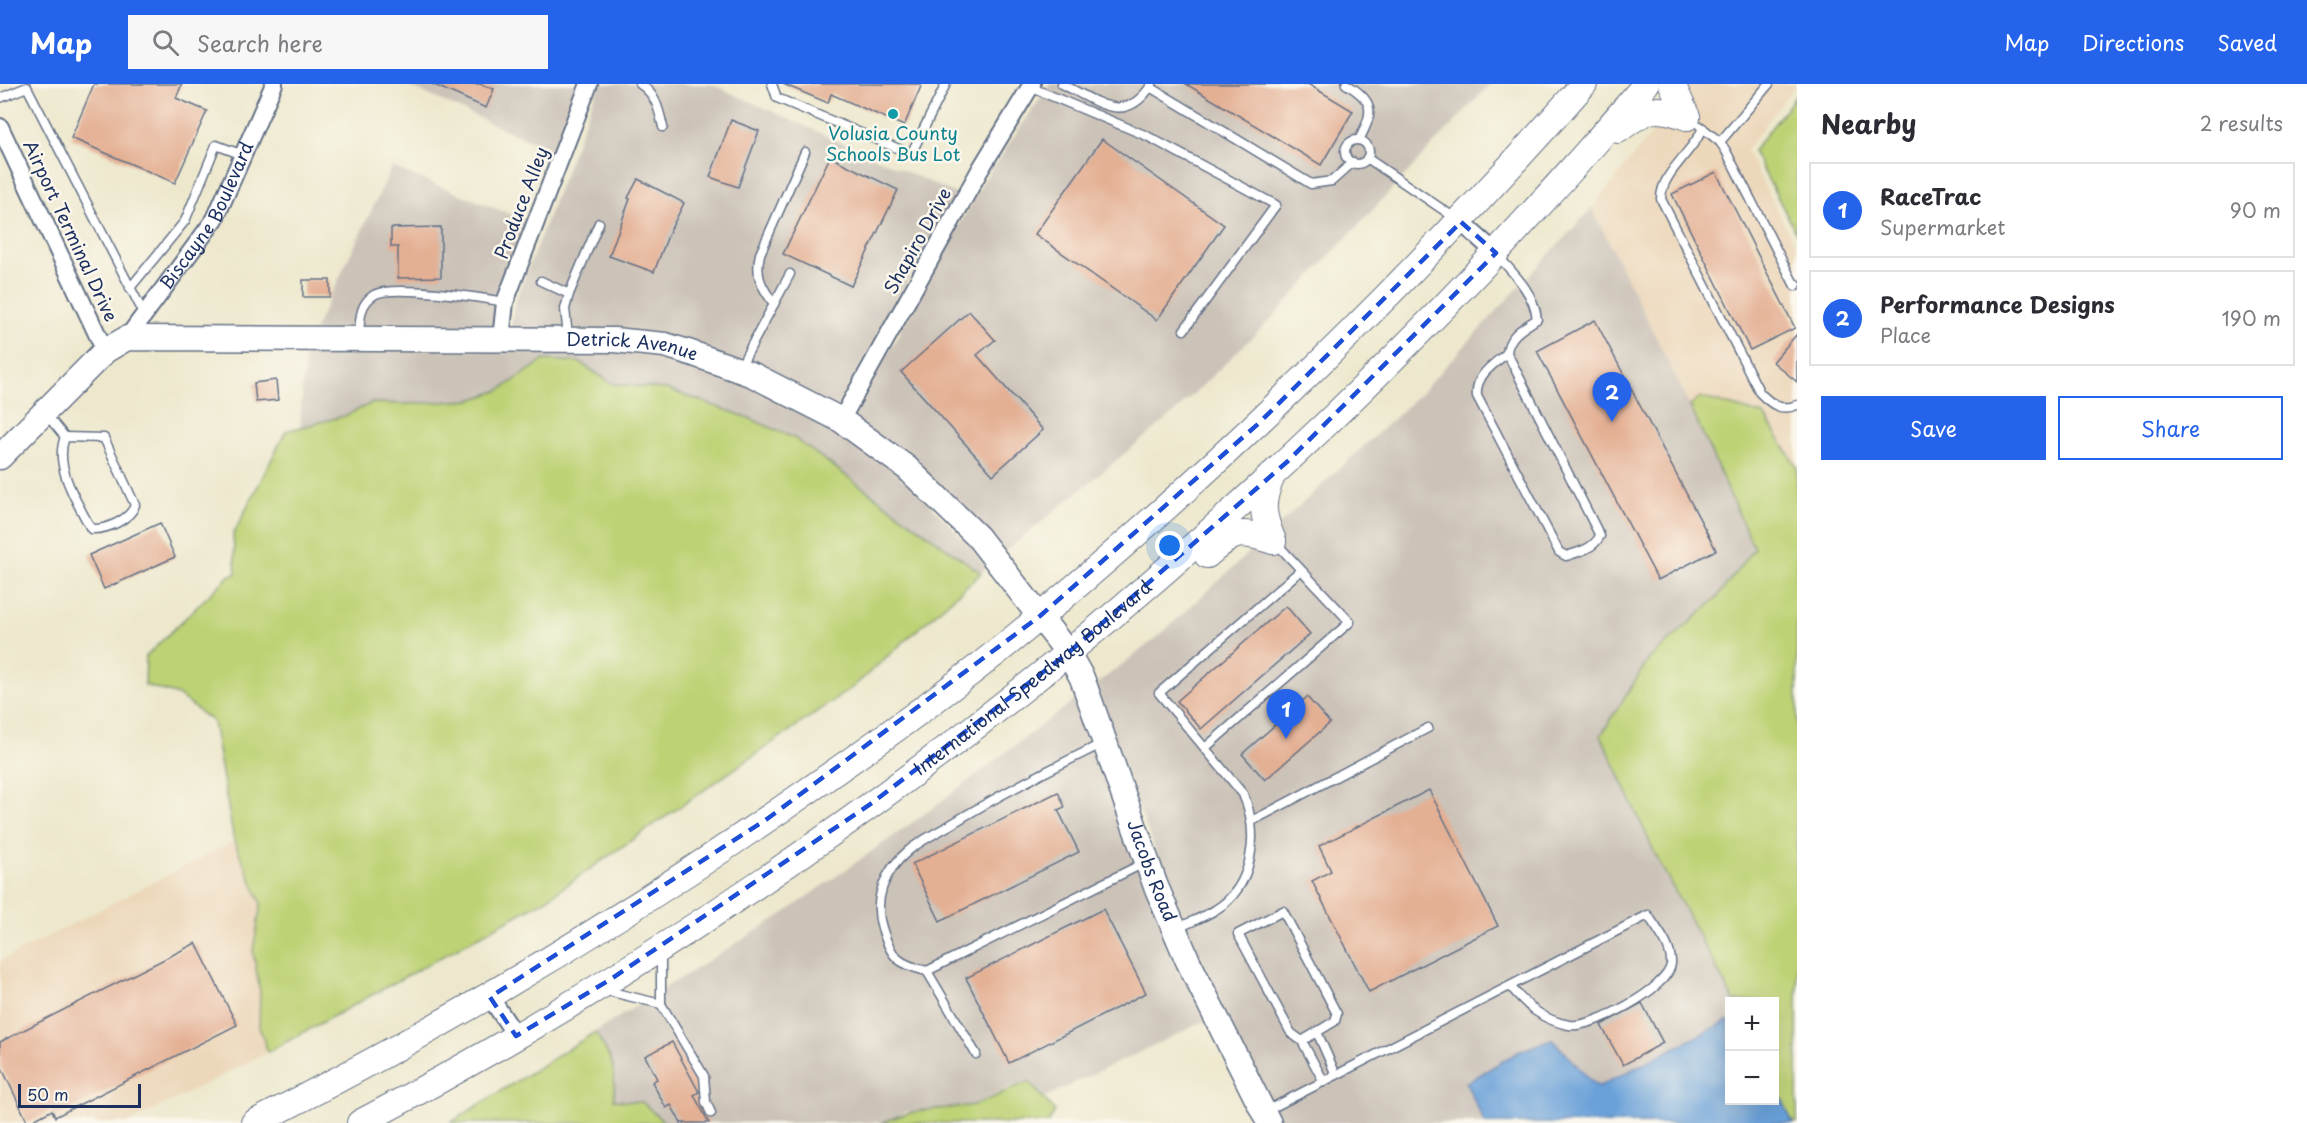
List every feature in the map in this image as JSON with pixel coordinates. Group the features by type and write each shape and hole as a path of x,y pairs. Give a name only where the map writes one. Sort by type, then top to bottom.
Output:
{"main road":[{"path":"255,1123 490,997 594,933 767,819 888,734 1040,616 1258,424 1461,222 1584,84"},
{"name":"International Speedway Boulevard","path":"360,1123 516,1036 662,946 862,810 976,727 1068,653 1272,475 1390,363 1496,253 1646,84"},
{"path":"1672,84 1695,123"},
{"path":"1582,158 1646,111 1666,109 1695,123"},
{"path":"1272,475 1263,503 1264,519 1273,541"},
{"path":"1110,618 1155,600 1230,535 1243,532 1273,541"}],"street":[{"name":"Biscayne Boulevard","path":"127,338 215,219 274,84"},
{"name":"Produce Alley","path":"501,339 505,302 589,84"},
{"name":"Shapiro Drive","path":"841,420 981,168 1031,86"},
{"name":"Airport Terminal Drive","path":"0,127 105,351"},
{"path":"1461,222 1496,253"},
{"path":"0,457 105,351 127,338"},
{"name":"Detrick Avenue","path":"127,338 359,341 614,340 664,345 738,370 841,420 907,468 978,537 1040,616"},
{"name":"Jacobs Road","path":"1040,616 1068,653 1082,678 1147,861 1174,929 1266,1118"},
{"path":"490,997 516,1036"}],"lane":[{"path":"640,84 650,90 659,108 663,127"},
{"path":"772,84 777,98 911,154 946,84"},
{"path":"1062,84 1110,107 1127,107 1137,104 1151,85 1311,184 1332,181 1353,162"},
{"path":"1346,84 1364,96 1368,102 1369,121 1359,140 1349,143 1346,150 1347,158 1361,163 1367,158 1368,147 1359,140"},
{"path":"1720,142 1769,84"},
{"path":"1031,86 1147,136 1276,205 1184,330"},
{"path":"0,98 27,87 144,314"},
{"path":"1695,123 1720,142 1796,286 1797,284"},
{"path":"1695,123 1696,143 1667,179 1661,190 1661,199 1760,393 1770,403 1780,408 1797,405"},
{"path":"130,288 185,221 216,145 243,155"},
{"path":"774,304 759,284 757,269 760,254 805,152"},
{"path":"1367,158 1461,222"},
{"path":"568,340 565,309 599,223"},
{"path":"1496,253 1527,290 1536,306 1537,319 1515,334 1508,343 1507,352 1600,536 1596,543 1586,550 1566,556 1559,552 1476,396 1476,387 1480,377 1507,352"},
{"path":"738,370 790,274"},
{"path":"541,281 569,294"},
{"path":"359,341 361,310 368,299 379,292 454,294 505,302"},
{"path":"46,413 65,437"},
{"path":"65,437 104,438 135,505 129,515 99,530 90,529 62,466 61,446 65,437"},
{"path":"1205,748 1350,622 1273,541"},
{"path":"1174,929 1217,910 1237,891 1249,863 1254,832 1243,794 1159,693 1301,570"},
{"path":"1252,821 1428,728"},
{"path":"1106,742 1000,794 907,852 891,872 880,892 877,910 887,943 894,957 904,965 927,971 1147,861"},
{"path":"1302,1041 1335,1021 1337,1014 1283,911 1238,934 1291,1034 1302,1041 1324,1082"},
{"path":"1266,1118 1336,1075 1648,915 1670,951 1671,967 1659,983 1617,1011 1592,1022 1572,1025 1550,1020 1530,1010 1510,986"},
{"path":"662,946 661,1004 704,1076 706,1102 711,1113"},
{"path":"927,971 976,1054"},
{"path":"596,988 661,1004"},
{"path":"1317,1032 1336,1075"}],"highlighted area":[{"path":"1461,222 1496,253 1288,461 1068,653 872,803 611,979 516,1036 490,997 767,819 1040,616 1258,424"}],"shaded area":[{"path":"405,84 580,84 554,152"},
{"path":"599,84 711,84 956,194 837,408 755,367 511,330 514,305"},
{"path":"1050,84 1490,84 1270,320 1173,414 1002,554 852,418 983,182"},
{"path":"1692,84 1796,84 1746,150 1797,249 1797,467 1764,415 1700,397 1690,406 1592,208 1664,118 1682,125 1685,129 1694,129 1699,121 1684,93"},
{"path":"392,167 527,221 497,297 494,329 314,331"},
{"path":"1592,208 1690,406 1755,548 1716,599 1649,659 1656,856 1732,997 1725,997 1725,1022 1600,1086 1595,1085 1552,1039 1518,1052 1466,1083 1485,1123 1278,1123 1195,958 1094,686 1159,636 1421,393"},
{"path":"568,349 664,355 750,384 837,428 902,476 989,565 981,573 794,438 749,418 666,389 613,384 579,362 544,360 500,390 471,400 407,404 372,403 344,416 300,427 305,350"},
{"path":"1080,696 1207,1020 1043,1098 1028,1082 1012,1086 974,1105 905,1112 882,1123 665,1123 642,1102 614,1101 616,1073 595,1032 786,912 926,813"},
{"path":"234,841 261,903 253,951 260,992 259,1027 268,1052 128,1123 0,1123 0,961"}],"green space":[{"path":"1797,95 1797,234 1753,151"},
{"path":"544,360 579,362 613,384 666,389 749,418 794,438 981,573 853,687 545,900 268,1052 259,1027 260,992 253,951 261,903 234,841 213,722 178,695 145,685 146,656 230,575 236,574 233,535 286,431 344,416 372,403 407,404 471,400 500,390"},
{"path":"1700,397 1764,415 1797,467 1797,1123 1793,1123 1779,1093 1779,997 1732,997 1656,856 1601,735 1649,659 1716,599 1754,548 1690,406"},
{"path":"595,1032 606,1050 614,1071 614,1100 642,1102 665,1123 450,1123"},
{"path":"1029,1082 1055,1111 1048,1123 882,1123 917,1111 973,1105"}],"water":[{"path":"1725,1022 1725,1105 1779,1105 1779,1093 1793,1123 1485,1123 1466,1083 1518,1052 1552,1039 1595,1085 1600,1086"}],"building":[{"path":"94,84 182,84 176,98 207,111 175,183 71,138"},
{"path":"432,84 480,84 494,89 486,108"},
{"name":"Volusia County Schools Bus Lot","path":"783,84 922,84 904,126 831,94 828,103"},
{"path":"1186,84 1308,84 1353,111 1321,165"},
{"path":"731,120 759,131 738,187 710,177"},
{"path":"1102,139 1224,225 1157,320 1035,234"},
{"path":"830,157 898,190 851,286 783,254"},
{"path":"1716,172 1795,328 1750,350 1672,194"},
{"path":"638,179 684,203 654,272 609,256 630,199 628,198"},
{"path":"441,227 441,277 398,278 398,247 391,247 391,228"},
{"path":"303,280 330,280 330,297 303,297"},
{"path":"969,311 995,340 977,355 1043,430 993,475 901,372"},
{"path":"1595,320 1716,550 1658,580 1537,351"},
{"path":"1797,334 1797,382 1773,362"},
{"path":"276,380 278,400 256,402 254,383"},
{"path":"160,523 175,557 104,589 89,555"},
{"path":"1286,606 1310,634 1201,729 1177,701"},
{"path":"1307,697 1330,723 1265,780 1242,754"},
{"path":"1429,790 1498,926 1369,992 1312,881 1331,871 1319,846"},
{"path":"1058,792 1065,807 1058,810 1079,852 940,921 912,864"},
{"path":"1103,909 1146,993 1009,1063 966,978"},
{"path":"196,943 237,1025 55,1117 52,1110 28,1123 0,1064 0,1042"},
{"path":"1642,1003 1663,1043 1623,1065 1601,1025"},
{"path":"672,1042 699,1092 694,1095 709,1123 681,1123 671,1105 666,1108 652,1082 657,1079 645,1056"}],"place":[{"name":"Volusia County Schools Bus Lot","path":"893,114"},
{"name":"Performance Designs","path":"1612,422"},
{"name":"RaceTrac","path":"1286,739"}]}
